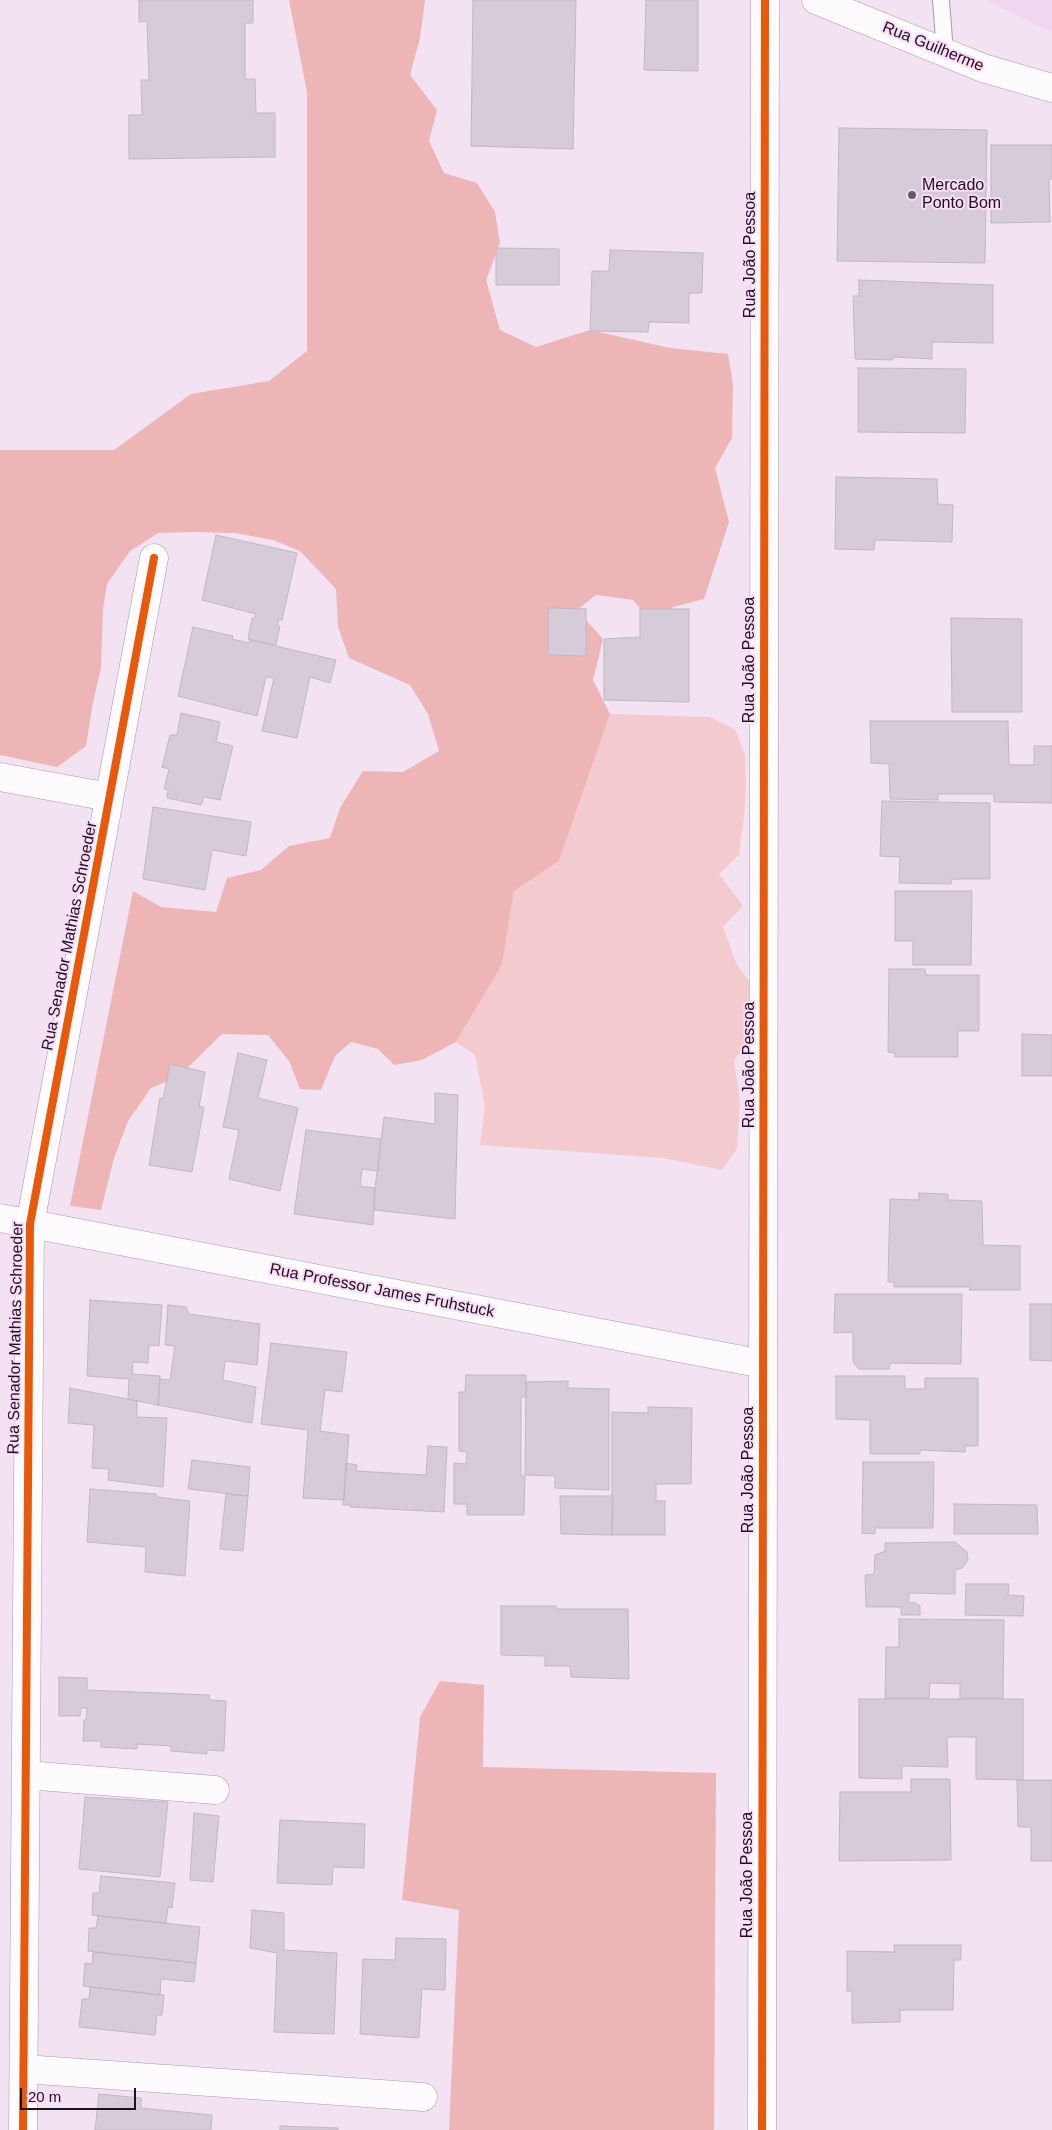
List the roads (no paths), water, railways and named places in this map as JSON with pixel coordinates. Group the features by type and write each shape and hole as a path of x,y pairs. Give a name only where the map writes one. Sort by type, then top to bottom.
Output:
{"street":[{"name":"Rua João Pessoa","path":"762,2130 765,0"},
{"name":"Rua Guilherme","path":"816,0 983,68 1052,88"},
{"name":"Rua Senador Mathias Schroeder","path":"24,2130 30,1224 154,558"},
{"path":"0,777 109,797"},
{"name":"Rua Professor James Fruhstuck","path":"0,1218 763,1364"},
{"path":"26,1775 215,1790"},
{"path":"24,2068 423,2097"}],"lane":[{"path":"941,0 945,52"}],"place":[{"name":"Mercado Ponto Bom","path":"912,195"}]}
